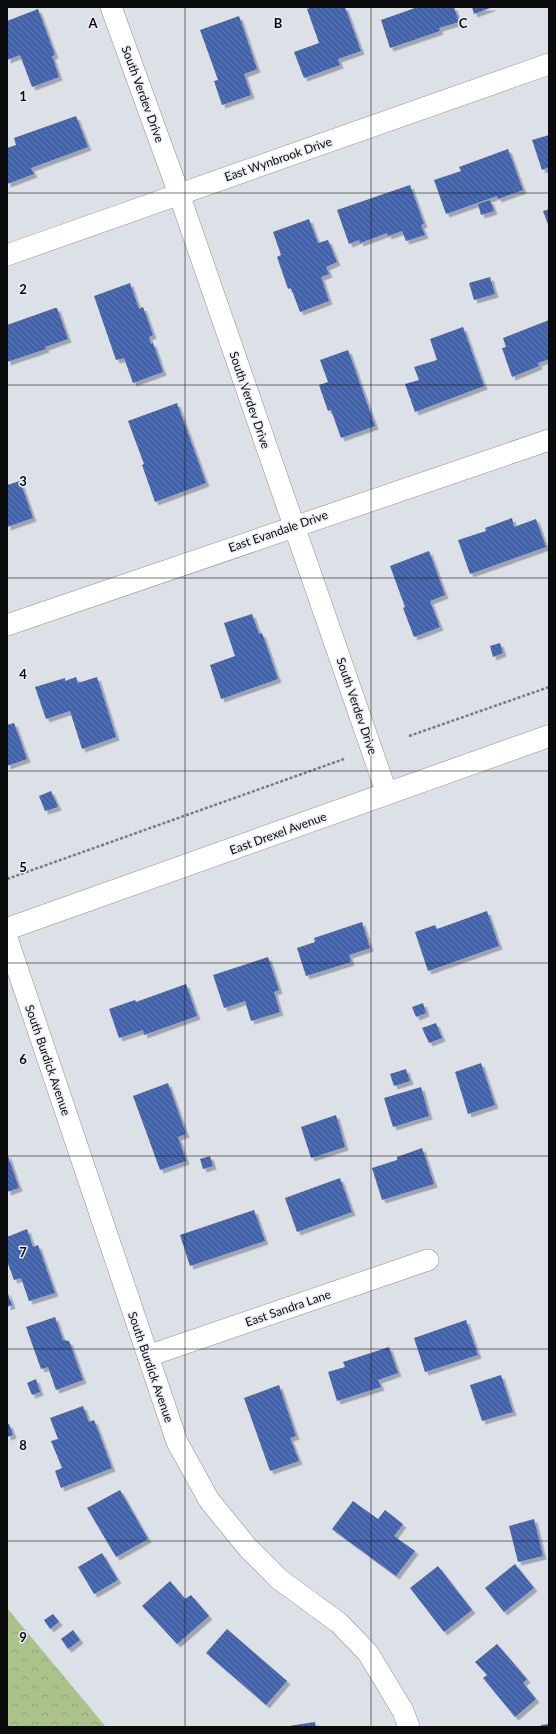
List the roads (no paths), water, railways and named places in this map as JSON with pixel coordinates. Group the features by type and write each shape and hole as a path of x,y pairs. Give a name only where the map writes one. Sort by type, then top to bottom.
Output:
{"street":[{"name":"South Verdev Drive","path":"111,7 179,194 387,794"},
{"name":"East Wynbrook Drive","path":"7,255 549,64"},
{"name":"East Evandale Drive","path":"7,625 549,440"},
{"name":"East Drexel Avenue","path":"7,929 549,736"},
{"name":"South Burdick Avenue","path":"7,938 177,1442 209,1500 248,1548 279,1579 339,1623 368,1653 403,1711 409,1727"},
{"name":"East Sandra Lane","path":"148,1356 428,1260"}]}
